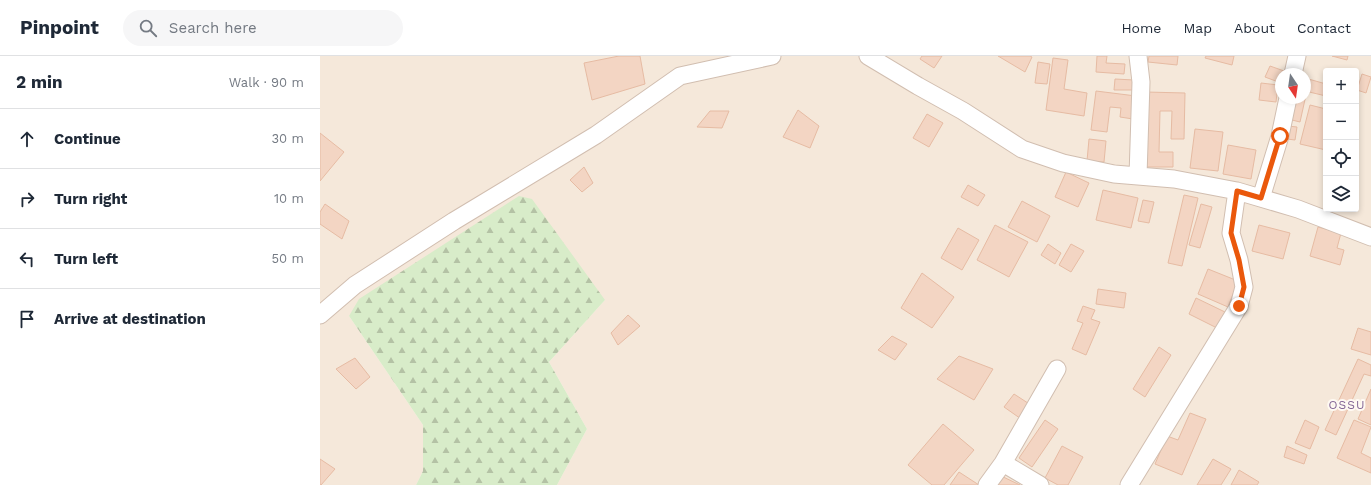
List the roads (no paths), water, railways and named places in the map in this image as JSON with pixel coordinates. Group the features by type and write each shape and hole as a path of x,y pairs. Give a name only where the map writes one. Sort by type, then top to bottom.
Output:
{"street":[{"path":"320,315 355,286 454,221 596,135 680,76 772,56"},
{"path":"868,56 963,111 1022,149 1063,163 1114,174 1174,179 1237,191 1298,209 1371,237"},
{"path":"1138,56 1141,82 1138,176"},
{"path":"1294,68 1297,56"},
{"path":"1261,198 1280,136 1287,104"},
{"path":"1129,485 1239,306 1244,287 1239,260 1231,233 1237,191"},
{"path":"987,485 1003,463 1057,369"},
{"path":"1003,463 1040,485"}],"district":[{"name":"OSSU","path":"1347,405"}]}
